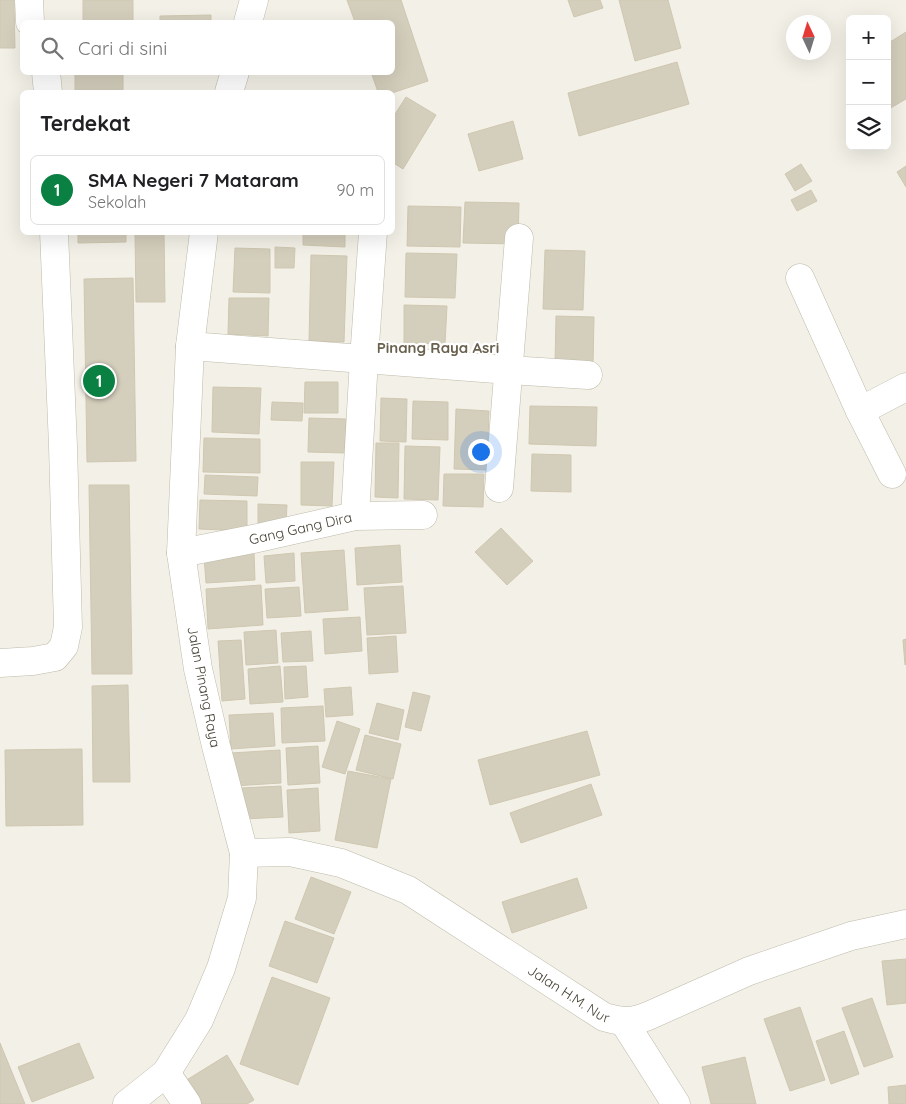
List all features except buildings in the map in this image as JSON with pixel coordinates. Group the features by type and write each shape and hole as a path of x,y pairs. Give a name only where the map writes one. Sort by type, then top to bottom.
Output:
{"street":[{"path":"29,0 30,20"},
{"path":"249,20 254,0"},
{"path":"46,75 48,90"},
{"path":"230,90 234,75"},
{"path":"0,663 33,661 55,657 64,646 68,627 54,235"},
{"name":"Jalan Pinang Raya","path":"127,1104 166,1073 199,1020 221,968 242,898 244,853 198,669 181,552 190,346 204,235"},
{"path":"355,516 374,235"},
{"path":"499,488 519,238"},
{"path":"800,278 860,411 892,474"},
{"path":"190,346 588,375"},
{"path":"860,411 906,387"},
{"name":"Gang Gang Dira","path":"181,552 253,539 355,516 423,515"},
{"name":"Jalan H.M. Nur","path":"244,853 290,852 341,863 408,890 604,1017 624,1022 648,1016 740,974 768,964 851,936 906,924"},
{"path":"624,1022 676,1104"},
{"path":"166,1073 187,1104"}],"place":[{"name":"SMA Negeri 7 Mataram","path":"99,381"}],"district":[{"name":"Pinang Raya Asri","path":"438,347"}]}
